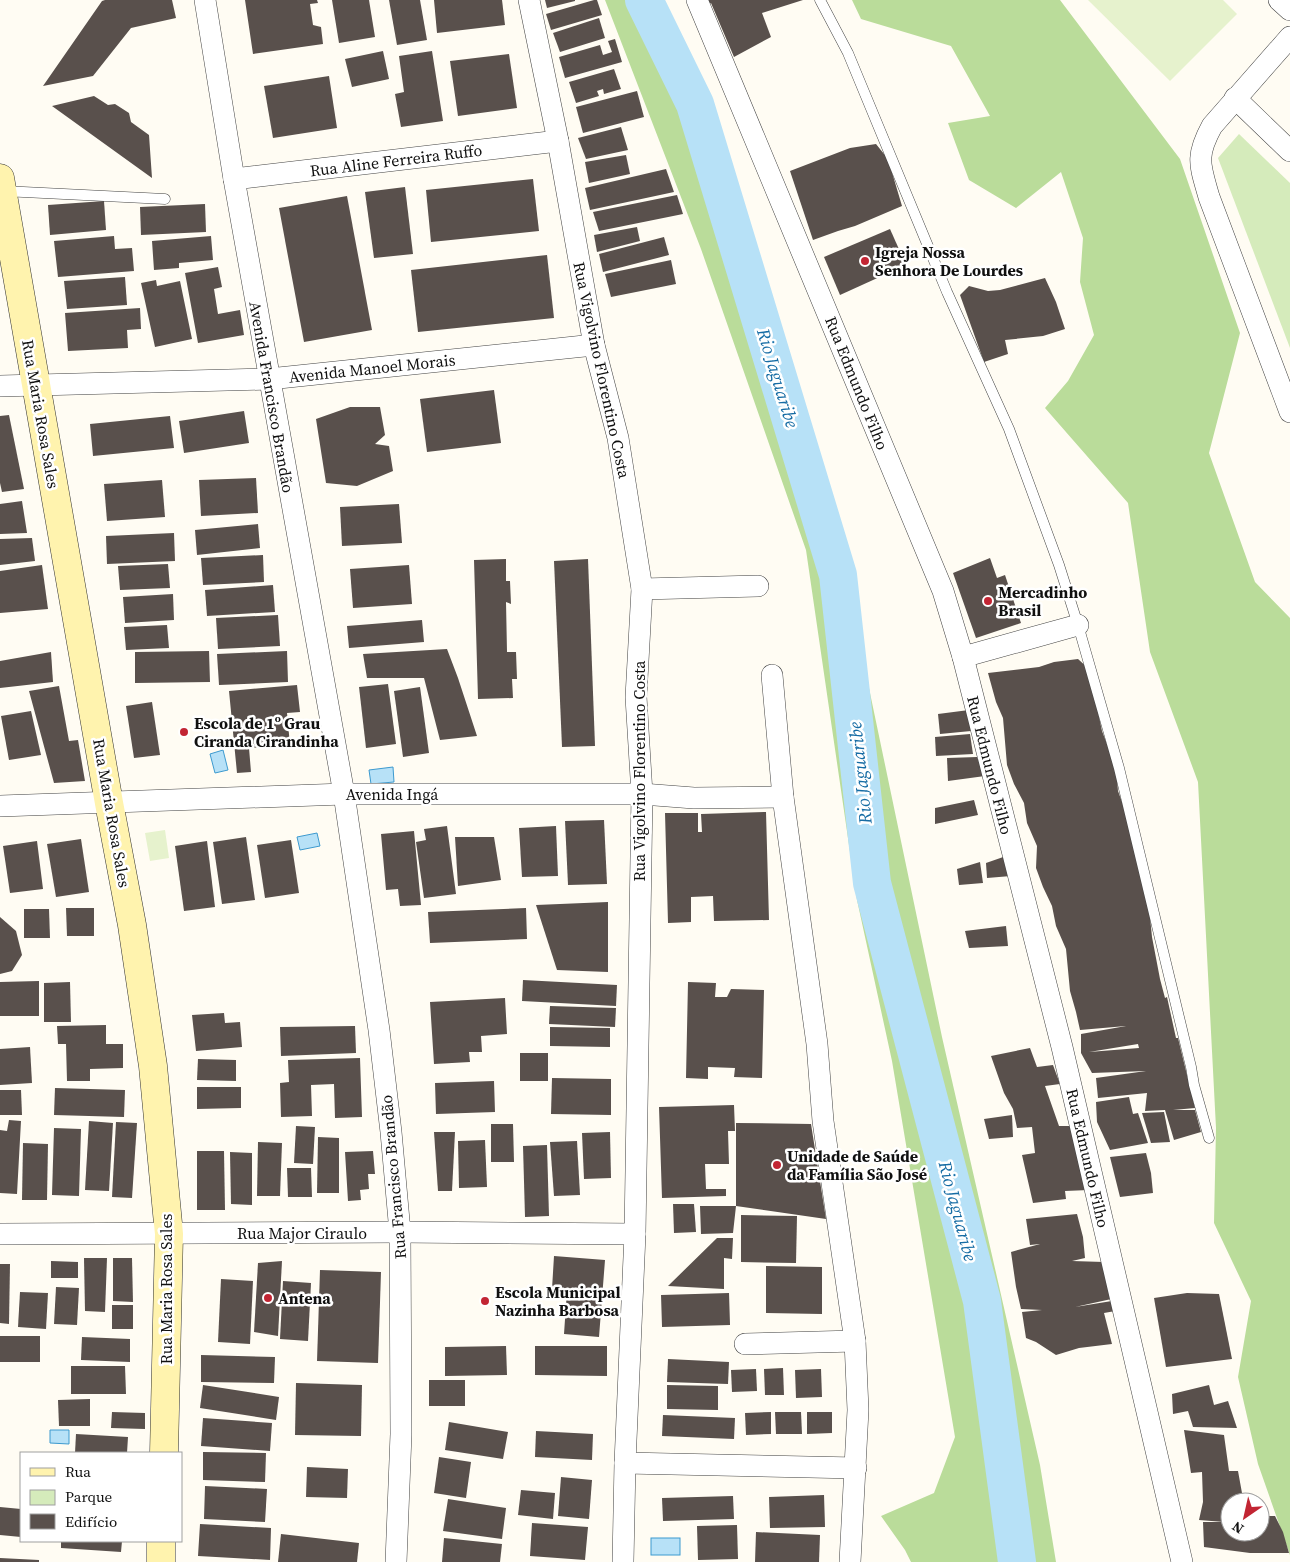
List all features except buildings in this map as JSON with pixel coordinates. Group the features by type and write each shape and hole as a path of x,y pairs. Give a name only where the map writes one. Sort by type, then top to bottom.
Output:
{"main road":[{"name":"Rua Maria Rosa Sales","path":"1,185 132,925 153,1066 169,1234 164,1452"},
{"path":"161,1562 162,1542"}],"street":[{"name":"Avenida Francisco Brandão","path":"205,0 269,379 344,794"},
{"name":"Rua Vigolvino Florentino Costa","path":"529,0 558,141 594,345 618,438 642,590 636,697 642,794 635,1234 625,1463 623,1562"},
{"name":"Rua Edmundo Filho","path":"697,0 943,591 963,657 1064,1056 1182,1562"},
{"path":"1279,0 1290,10"},
{"path":"1290,37 1212,126 1201,152 1200,162 1209,197 1290,412"},
{"path":"1235,98 1290,151"},
{"name":"Rua Aline Ferreira Ruffo","path":"234,179 558,141"},
{"name":"Avenida Manoel Morais","path":"0,386 269,379 594,345"},
{"path":"642,590 758,586"},
{"path":"963,657 1078,625"},
{"path":"772,675 783,797 816,1044 823,1121 855,1341 858,1410 850,1562"},
{"name":"Avenida Ingá","path":"0,806 344,794 642,794 694,798 783,797"},
{"name":"Rua Francisco Brandão","path":"344,794 379,1030 400,1232 401,1434 396,1562"},
{"name":"Rua Major Ciraulo","path":"0,1234 400,1232 635,1234"},
{"path":"745,1344 855,1341"},
{"path":"625,1463 856,1468"}],"lane":[{"path":"820,0 848,52 947,292 1009,429 1059,565 1118,768 1194,1085 1209,1138"},
{"path":"1,185 165,199"}],"green space":[{"path":"605,0 653,0 719,144 820,454 942,1037 1040,1465 1056,1562 911,1562 905,1550 881,1516 934,1493 955,1437 892,1061 857,900 806,550 701,249"},
{"path":"852,0 1060,0 1180,159 1240,333 1209,453 1255,582 1290,618 1290,1555 1270,1498 1270,1492 1268,1492 1258,1464 1238,1377 1251,1301 1214,1223 1216,1128 1198,782 1150,652 1128,503 1045,408 1068,381 1094,335 1080,282 1083,238 1061,172 1016,208 969,180 948,123 990,116 951,46 861,19"},
{"path":"1088,0 1223,0 1237,14 1170,81"},
{"path":"1239,134 1290,183 1290,348 1218,158"},
{"path":"165,830 169,858 150,861 145,833"}],"water":[{"path":"223,750 228,770 215,773 210,754"},
{"path":"393,767 394,782 371,784 369,770"},
{"path":"317,833 320,846 300,850 297,837"},
{"path":"50,1430 69,1430 69,1444 50,1443"},
{"path":"651,1538 680,1538 680,1555 651,1555"}],"waterway":[{"name":"Rio Jaguaribe","path":"644,0 695,104 838,575 872,883 982,1301 1017,1562"}],"place":[{"name":"Igreja Nossa Senhora De Lourdes","path":"865,261"},
{"name":"Mercadinho Brasil","path":"988,601"},
{"name":"Escola de 1º Grau Ciranda Cirandinha","path":"184,732"},
{"name":"Unidade de Saúde da Família São José","path":"777,1165"},
{"name":"Antena","path":"268,1298"},
{"name":"Escola Municipal Nazinha Barbosa","path":"485,1301"}]}
